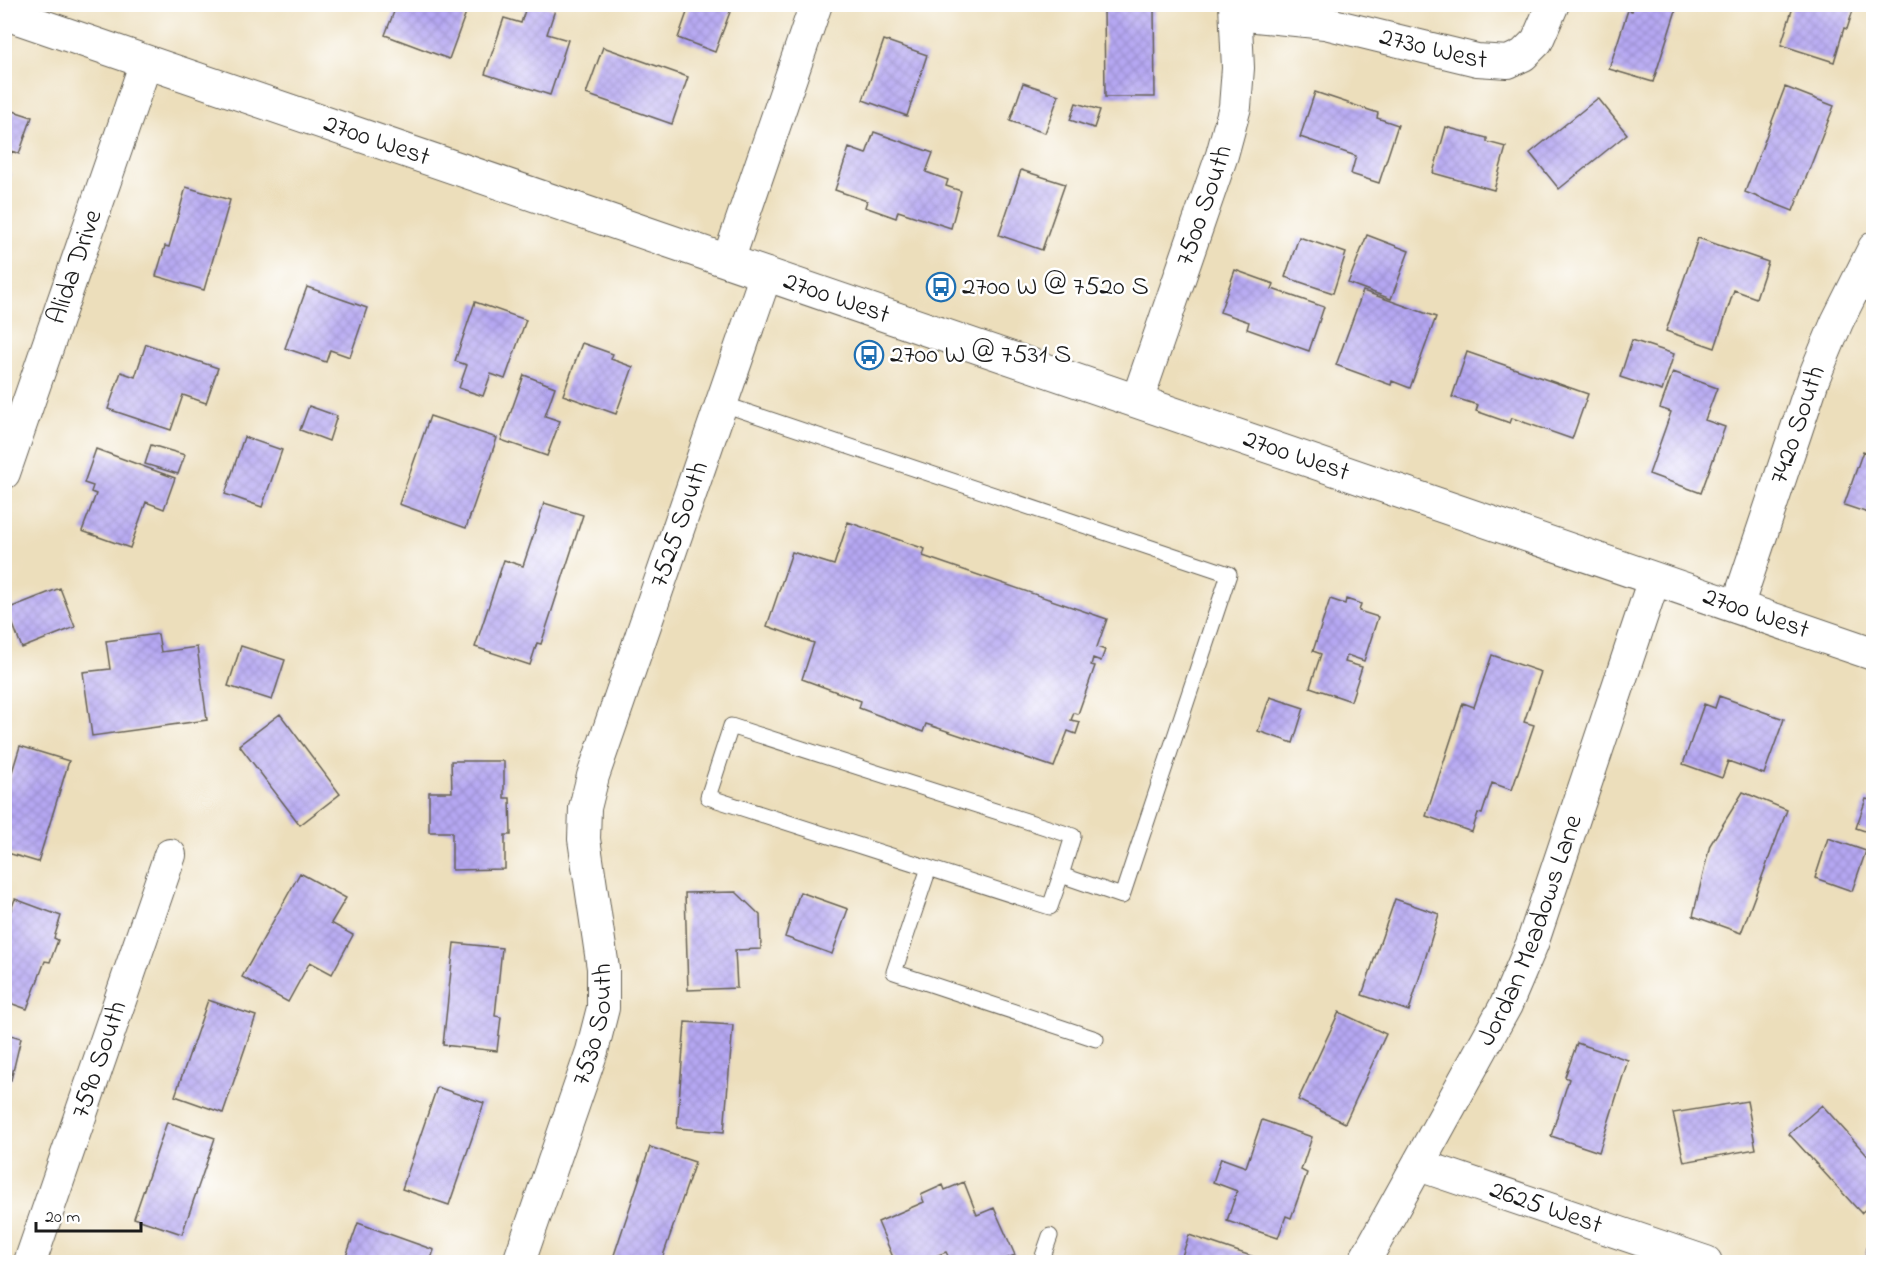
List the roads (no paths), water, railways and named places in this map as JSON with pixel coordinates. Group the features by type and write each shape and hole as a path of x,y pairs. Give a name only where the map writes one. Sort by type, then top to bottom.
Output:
{"main road":[{"name":"2700 West","path":"4,13 1874,654"}],"street":[{"path":"728,261 816,4"},
{"name":"2730 West","path":"1235,9 1325,23 1477,60 1508,62 1523,55 1537,40 1553,4"},
{"name":"7500 South","path":"1137,401 1222,155 1235,107 1238,68 1235,9"},
{"name":"Alida Drive","path":"4,473 146,62"},
{"name":"7420 South","path":"1737,607 1814,377 1837,322 1874,248"},
{"name":"7525 South","path":"593,776 765,274"},
{"name":"Jordan Meadows Lane","path":"1365,1263 1506,1005 1532,944 1654,579"},
{"name":"7530 South","path":"519,1263 592,1051 603,1008 603,968 585,839 585,808 593,776"},
{"name":"7590 South","path":"30,1263 170,855"},
{"name":"2625 West","path":"1419,1165 1706,1263"}],"lane":[{"path":"720,403 1229,574 1122,896 1061,875"},
{"path":"731,726 1073,836 1061,875 1050,907 708,796 731,726"},
{"path":"929,868 894,972 1096,1039"},
{"path":"1041,1263 1050,1236"}],"place":[{"name":"2700 W @ 7520 S","path":"941,287"},
{"name":"2700 W @ 7531 S","path":"869,355"}]}
